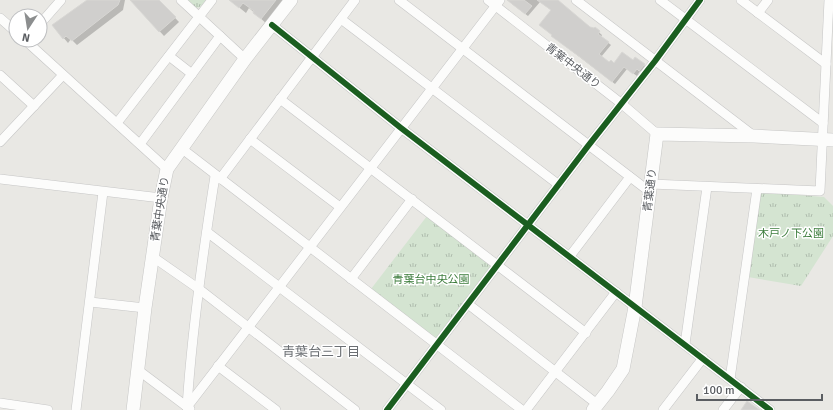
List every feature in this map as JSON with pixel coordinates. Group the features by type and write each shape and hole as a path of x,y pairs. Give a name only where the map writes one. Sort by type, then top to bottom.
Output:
{"street":[{"path":"48,15 62,0"},
{"path":"181,0 245,59"},
{"path":"117,123 212,0"},
{"name":"青葉中央通り","path":"133,410 145,308 161,198 167,169 245,59 291,0"},
{"path":"189,408 188,380 199,289 207,232 218,178 250,139 355,0"},
{"path":"399,0 588,146 630,177 650,188 707,187 820,192 827,140 823,124 828,109 829,0"},
{"path":"576,0 754,136"},
{"path":"660,0 823,124"},
{"path":"387,410 588,146 655,61 700,0"},
{"path":"741,0 828,61"},
{"path":"758,13 768,0"},
{"path":"189,408 218,366 463,49 494,2"},
{"name":"青葉中央通り","path":"494,2 622,104 657,134"},
{"path":"0,18 8,25"},
{"path":"341,19 559,185"},
{"path":"272,25 401,128 529,224 770,410"},
{"path":"140,144 220,36"},
{"path":"34,48 167,169"},
{"path":"169,56 192,74"},
{"path":"2,137 63,75"},
{"path":"0,76 34,106"},
{"path":"280,99 586,333"},
{"path":"657,134 754,136 827,140"},
{"name":"青葉通り","path":"595,407 623,369 635,307 657,134"},
{"path":"250,139 340,207"},
{"path":"181,148 218,178 522,410"},
{"path":"570,256 630,177"},
{"path":"0,179 161,198"},
{"path":"686,344 707,187"},
{"path":"730,379 757,189"},
{"path":"76,410 103,192"},
{"path":"351,279 412,199"},
{"path":"207,232 441,410"},
{"path":"153,257 199,289 355,410"},
{"path":"526,410 616,292"},
{"path":"90,302 145,308"},
{"path":"468,304 556,372 595,407"},
{"path":"663,410 703,358"},
{"path":"218,366 276,410"},
{"path":"138,370 189,408"},
{"path":"723,410 741,387"},
{"path":"0,403 24,408 48,410"}],"green space":[{"path":"188,0 206,0 200,7 196,8"},
{"name":"木戸ノ下公園","path":"762,192 824,197 833,206 833,236 801,286 748,277 759,196"},
{"name":"青葉台中央公園","path":"427,216 490,263 491,268 438,337 434,337 371,289"}],"building":[{"path":"87,0 120,0 118,5 72,41 66,36 63,39 52,25"},
{"path":"130,0 159,0 176,17 159,32"},
{"path":"229,0 276,0 261,19 253,13 254,11 243,3 239,8"},
{"path":"507,0 524,0 532,6 525,14"},
{"path":"537,0 558,0 590,27 595,27 600,31 598,34 609,42 599,54 609,62 611,60 614,63 622,52 633,60 635,57 645,64 639,71 637,69 633,74 624,67 612,82 551,36 552,35 539,25 551,10"},
{"path":"747,401 760,410 741,410"}],"cycle path":[{"path":"387,410 588,146 655,61 700,0"},
{"path":"272,25 401,128 770,410"}],"district":[{"name":"青葉台三丁目","path":"321,352"}]}
